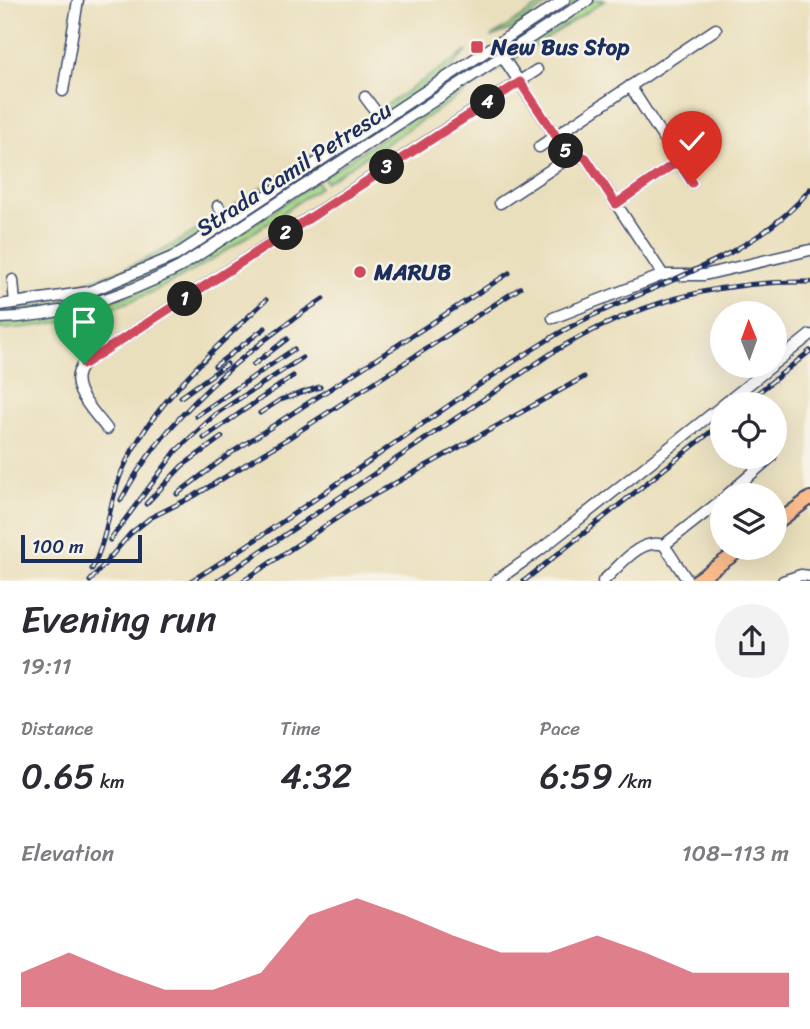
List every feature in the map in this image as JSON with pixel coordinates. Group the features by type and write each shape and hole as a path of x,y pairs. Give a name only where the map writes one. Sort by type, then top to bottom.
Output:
{"main road":[{"path":"787,515 810,498"},
{"path":"696,581 726,560"}],"street":[{"path":"63,91 78,0"},
{"name":"Strada Camil Petrescu","path":"0,318 95,304 152,282 180,267 588,0"},
{"name":"Strada Camil Petrescu","path":"0,305 62,298 120,281 175,256 559,1"},
{"path":"539,147 716,29"},
{"path":"502,56 570,157"},
{"path":"107,429 77,388 76,378 84,364 537,70"},
{"path":"630,86 692,183"},
{"path":"365,97 382,120"},
{"path":"500,202 570,157 580,155 586,158 663,275"},
{"path":"616,204 678,161"},
{"path":"218,206 229,221"},
{"path":"553,318 663,275 704,275 810,250"},
{"path":"13,280 15,304"},
{"path":"788,353 810,335"},
{"path":"740,392 757,378"},
{"path":"496,581 540,550 710,415"},
{"path":"741,483 757,469"},
{"path":"664,545 710,509"},
{"path":"603,581 643,545 654,542 664,545 688,581"},
{"path":"786,580 810,576"}],"green space":[{"path":"548,0 547,5 512,29 491,37"},
{"path":"572,0 579,0 319,170 316,166"},
{"path":"594,0 605,0 515,59 516,50"},
{"path":"467,51 450,69 390,109 381,109"},
{"path":"495,64 505,66 326,182 323,177"},
{"path":"373,116 373,120 312,161 309,157"},
{"path":"301,162 303,166 243,206 230,208"},
{"path":"311,172 313,175 239,227 161,274 92,300 0,314 0,310 47,305 89,295 129,281 201,244"},
{"path":"317,181 320,187 208,262 132,301 91,315 48,324 0,329 0,323 46,319 89,309 130,295 206,255"},
{"path":"218,216 215,225 164,256 106,282 24,297 23,294 76,284 125,268 172,245"}],"railway":[{"path":"191,581 281,523 546,341 755,238 785,216 810,189"},
{"path":"177,494 231,453 509,273"},
{"path":"217,581 553,352 583,335 645,308 676,298 741,285 810,282"},
{"path":"90,581 130,534 150,518 194,496 284,441 520,288"},
{"path":"121,500 160,441 209,388 265,340 323,299"},
{"path":"92,569 102,545 122,471 135,446 185,379 266,300"},
{"path":"215,366 265,328"},
{"path":"253,365 287,339"},
{"path":"196,416 294,349"},
{"path":"759,392 810,351"},
{"path":"110,540 176,451 217,413 302,358"},
{"path":"181,397 227,364"},
{"path":"204,438 293,376"},
{"path":"243,581 358,504 584,377"},
{"path":"260,413 280,400 320,387"},
{"path":"524,581 710,432"},
{"path":"146,504 182,466 222,437"}],"place":[{"name":"New Bus Stop","path":"477,47"},
{"name":"MARUB","path":"360,272"}],"route":[{"path":"84,364 520,82 570,157 580,155 586,158 616,204 678,161 692,183"}]}
